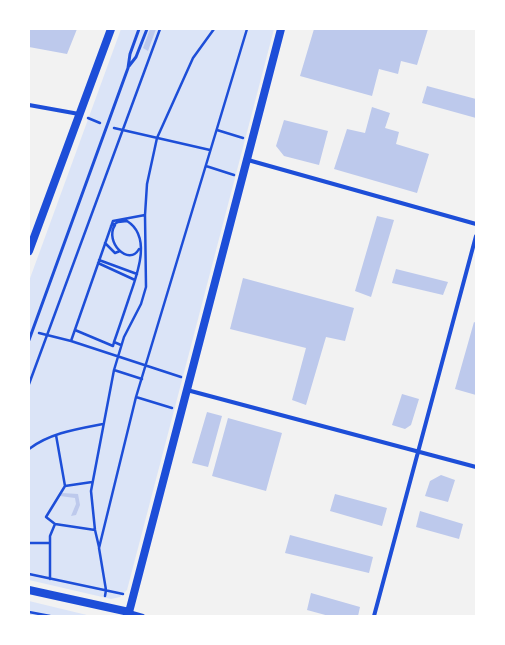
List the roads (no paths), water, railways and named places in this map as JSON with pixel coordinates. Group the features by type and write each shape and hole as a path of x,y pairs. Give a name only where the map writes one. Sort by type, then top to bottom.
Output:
{"main road":[{"path":"29,252 111,29"},
{"path":"29,590 102,606 129,614 281,29"}],"street":[{"path":"29,105 79,114"},
{"path":"248,160 476,224"},
{"path":"374,616 476,236"},
{"path":"187,390 476,467"},
{"path":"129,614 143,616"}],"lane":[{"path":"29,340 128,68 130,54 139,29"},
{"path":"128,68 136,57 147,29"}]}
